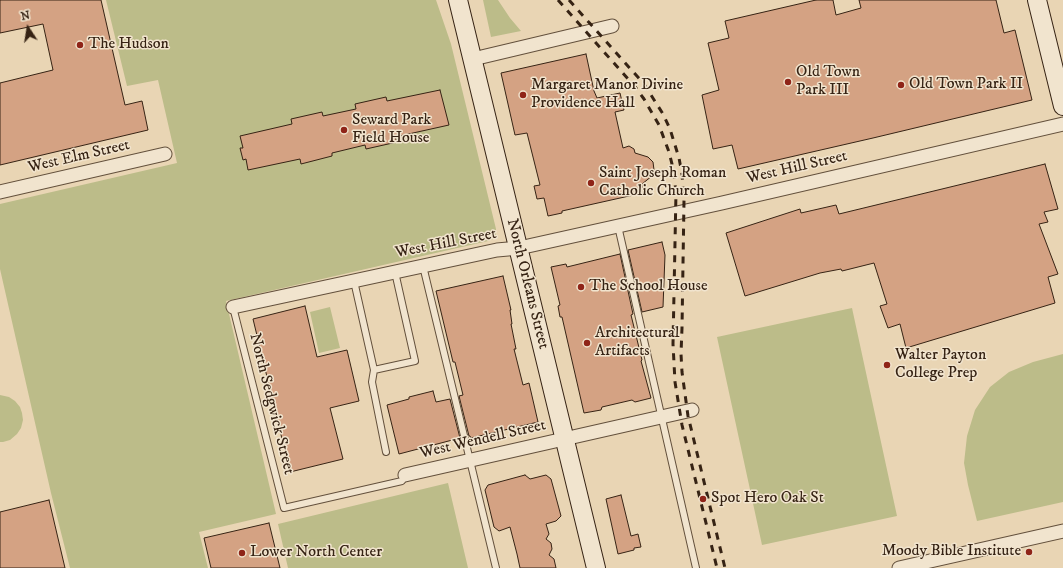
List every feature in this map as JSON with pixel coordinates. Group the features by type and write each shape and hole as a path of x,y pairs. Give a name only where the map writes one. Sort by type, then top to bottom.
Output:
{"street":[{"name":"North Orleans Street","path":"458,0 596,568"},
{"path":"1037,0 1063,106"},
{"path":"473,59 612,26"},
{"name":"West Hill Street","path":"233,306 497,250 518,248 722,203 1063,124"},
{"name":"West Elm Street","path":"0,192 165,154"},
{"name":"West Wendell Street","path":"405,475 692,410"},
{"path":"899,568 1063,530"}],"lane":[{"path":"618,226 696,568"},
{"path":"423,266 496,568"},
{"path":"374,370 415,361 395,272"},
{"path":"354,281 374,370 372,382 386,452"},
{"name":"North Sedgwick Street","path":"233,306 284,508"},
{"name":"West Wendell Street","path":"284,508 402,481 405,475"}],"green space":[{"path":"106,0 436,0 451,44 496,229 496,235 493,239 488,241 226,301 276,514 199,532 208,568 70,568 51,493 0,269 0,204 177,163 158,80 127,86"},
{"path":"483,0 498,0 521,31 491,37"},
{"path":"330,307 340,348 319,353 310,312"},
{"path":"852,308 897,516 762,545 717,337"},
{"path":"1063,354 1063,502 977,521 964,463 967,436 975,410 990,387 1009,372 1033,362"},
{"path":"0,395 9,397 15,401 20,407 23,420 21,428 17,434 10,440 3,442 0,442"},
{"path":"448,483 468,568 288,568 278,524"}],"building":[{"path":"0,0 101,0 125,105 142,101 148,130 0,165 0,83 53,70 43,24 0,33"},
{"path":"816,0 833,0 836,15 861,8 859,0 996,0 1004,33 1015,30 1032,100 738,169 732,145 713,149 702,95 719,90 708,43 729,38 725,21"},
{"path":"586,54 594,91 597,98 620,93 624,110 615,112 623,148 629,146 634,149 635,153 648,157 653,162 654,170 652,176 642,184 643,187 638,194 562,211 562,213 548,216 544,198 537,199 534,186 540,185 527,133 515,135 501,73"},
{"name":"Seward Park Field House","path":"440,90 449,125 395,137 397,142 366,149 365,145 332,153 332,156 301,164 300,159 248,170 246,159 243,160 240,148 243,148 240,136 292,124 291,119 322,112 323,116 356,109 355,104 386,97 387,101"},
{"path":"1045,164 1058,209 1044,212 1048,222 1039,224 1058,274 1048,277 1055,303 906,348 900,324 888,328 880,306 887,304 874,263 842,271 841,269 820,273 745,296 726,233 800,209 801,213 836,205 839,214"},
{"path":"662,242 665,255 663,307 642,312 628,250"},
{"path":"620,254 633,314 631,315 651,398 635,402 632,400 602,407 601,410 584,413 562,317 560,317 558,306 560,305 551,267 566,264 567,267"},
{"path":"503,276 511,310 511,324 516,349 514,349 523,385 529,383 538,422 471,438 469,436 459,396 463,395 455,362 453,362 436,291"},
{"path":"305,306 317,357 347,350 359,401 330,408 343,459 290,472 253,319"},
{"path":"433,391 436,402 450,399 460,438 399,454 387,405 409,399 409,397"},
{"path":"525,475 530,479 546,475 551,479 561,516 556,521 546,524 549,534 546,539 551,543 552,549 549,555 554,559 556,568 520,568 510,527 499,531 494,527 485,490 488,485"},
{"path":"621,495 631,536 638,534 641,547 618,554 606,499"},
{"path":"49,500 65,568 0,568 0,512"},
{"name":"Lower North Center","path":"269,523 280,568 211,568 204,538"}],"railway":[{"path":"558,0 636,88 659,125 669,152 676,192 673,344 675,382 682,425 717,568"},
{"path":"569,0 644,84 663,114 670,129 679,158 684,200 681,354 682,372 688,416 725,568"}],"place":[{"name":"The Hudson","path":"80,45"},
{"name":"Old Town Park III","path":"788,82"},
{"name":"Old Town Park II","path":"901,85"},
{"name":"Margaret Manor Divine Providence Hall","path":"523,95"},
{"name":"Seward Park Field House","path":"344,130"},
{"name":"Saint Joseph Roman Catholic Church","path":"591,183"},
{"name":"The School House","path":"581,287"},
{"name":"Architectural Artifacts","path":"587,343"},
{"name":"Walter Payton College Prep","path":"887,365"},
{"name":"Spot Hero Oak St","path":"703,499"},
{"name":"Moody Bible Institute","path":"1029,552"},
{"name":"Lower North Center","path":"242,553"}]}
